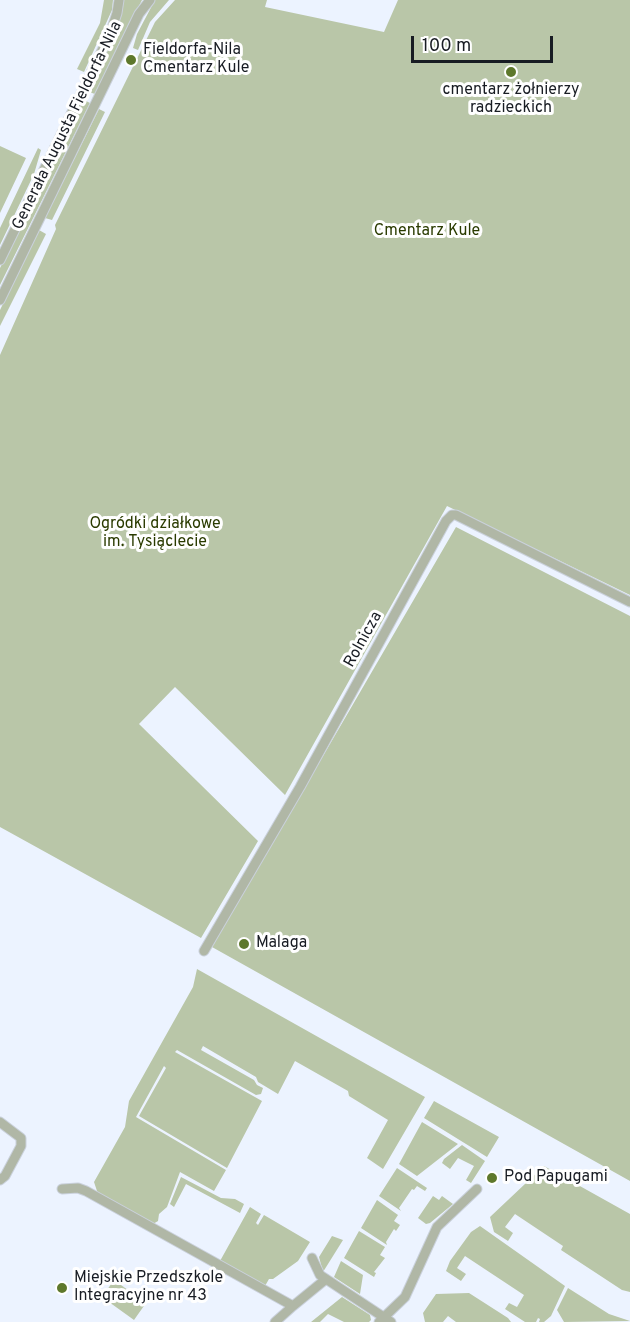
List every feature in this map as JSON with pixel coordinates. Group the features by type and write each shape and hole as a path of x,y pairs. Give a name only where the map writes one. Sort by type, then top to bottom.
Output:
{"street":[{"name":"Generała Augusta Fieldorfa-Nila","path":"0,260 110,34 119,0"},
{"name":"Generała Augusta Fieldorfa-Nila","path":"0,300 139,14 150,0"},
{"name":"Rolnicza","path":"204,951 300,787 452,515 630,602"},
{"path":"0,1122 21,1138 21,1146 5,1176 0,1180"},
{"path":"62,1189 78,1188 86,1191 293,1306"},
{"path":"312,1258 315,1268 326,1280 385,1320 405,1298 437,1227 477,1189"},
{"path":"275,1322 326,1280"}],"green space":[{"path":"104,0 113,0 112,10 84,72 77,69 100,23"},
{"path":"123,0 142,0 95,94 86,91 117,27"},
{"path":"155,0 169,0 150,22 138,50 133,48 137,34"},
{"path":"175,0 267,0 265,7 384,32 398,0 630,0 630,595 447,506 285,795 175,687 139,724 258,841 201,938 0,827 0,355 56,229 55,225 155,22"},
{"path":"82,99 90,103 0,285 0,268"},
{"path":"99,109 105,112 52,220 45,218"},
{"path":"0,146 26,158 0,213"},
{"path":"38,148 41,150 34,174 0,245 0,228"},
{"path":"39,230 46,234 0,326 0,310"},
{"path":"456,527 630,616 630,1181 212,947"},
{"path":"197,969 425,1097 383,1169 367,1158 388,1120 349,1096 348,1091 295,1061 278,1094 258,1082 256,1077 203,1046 201,1050 254,1080 263,1088 261,1094 256,1095 177,1050 175,1052 262,1101 227,1168 139,1116 166,1068 164,1066 136,1117 226,1170 214,1191 180,1172 167,1207 159,1214 158,1221 153,1224 98,1194 94,1182 125,1127 129,1101 193,987"},
{"path":"434,1101 499,1137 487,1157 424,1118"},
{"path":"422,1122 458,1144 417,1176 399,1164"},
{"path":"462,1145 485,1161 471,1183 466,1180 474,1166 458,1158 450,1169 442,1163"},
{"path":"544,1166 630,1214 630,1292 622,1290 561,1250 563,1246 515,1214 505,1227 513,1233 508,1241 494,1232 490,1217"},
{"path":"397,1168 427,1188 425,1191 417,1186 414,1190 412,1189 399,1208 401,1211 379,1196"},
{"path":"181,1177 221,1198 235,1199 244,1204 240,1213 186,1184 174,1207 170,1204"},
{"path":"433,1196 439,1200 442,1196 453,1204 426,1224 418,1218"},
{"path":"377,1200 398,1215 394,1221 400,1225 396,1231 394,1229 386,1242 387,1245 361,1228"},
{"path":"250,1207 261,1214 256,1223 258,1225 264,1215 310,1242 298,1261 273,1279 269,1279 265,1286 220,1261"},
{"path":"480,1226 565,1286 551,1316 544,1322 539,1322 538,1318 536,1322 525,1322 505,1309 509,1303 517,1307 524,1295 465,1256 457,1268 466,1274 461,1281 446,1271 450,1261 471,1232"},
{"path":"359,1231 385,1247 380,1255 385,1258 374,1272 376,1273 374,1277 344,1258"},
{"path":"332,1236 343,1240 323,1272 319,1257"},
{"path":"341,1261 363,1275 360,1294 334,1277"},
{"path":"114,1280 146,1303 134,1320 102,1297"},
{"path":"568,1288 609,1314 630,1321 564,1322 557,1310"},
{"path":"469,1293 511,1322 456,1322 448,1316 443,1322 425,1322 423,1313 436,1294"},
{"path":"342,1297 370,1315 371,1320 369,1322 344,1322 328,1314 320,1322 311,1322"}],"place":[{"name":"Fieldorfa-Nila Cmentarz Kule","path":"131,60"},
{"name":"cmentarz żołnierzy radzieckich","path":"511,72"},
{"name":"Malaga","path":"244,944"},
{"name":"Pod Papugami","path":"492,1178"},
{"name":"Miejskie Przedszkole Integracyjne nr 43","path":"62,1288"}],"park label":[{"name":"Cmentarz Kule","path":"427,232"},
{"name":"Ogródki działkowe im. Tysiąclecie","path":"155,534"}]}
